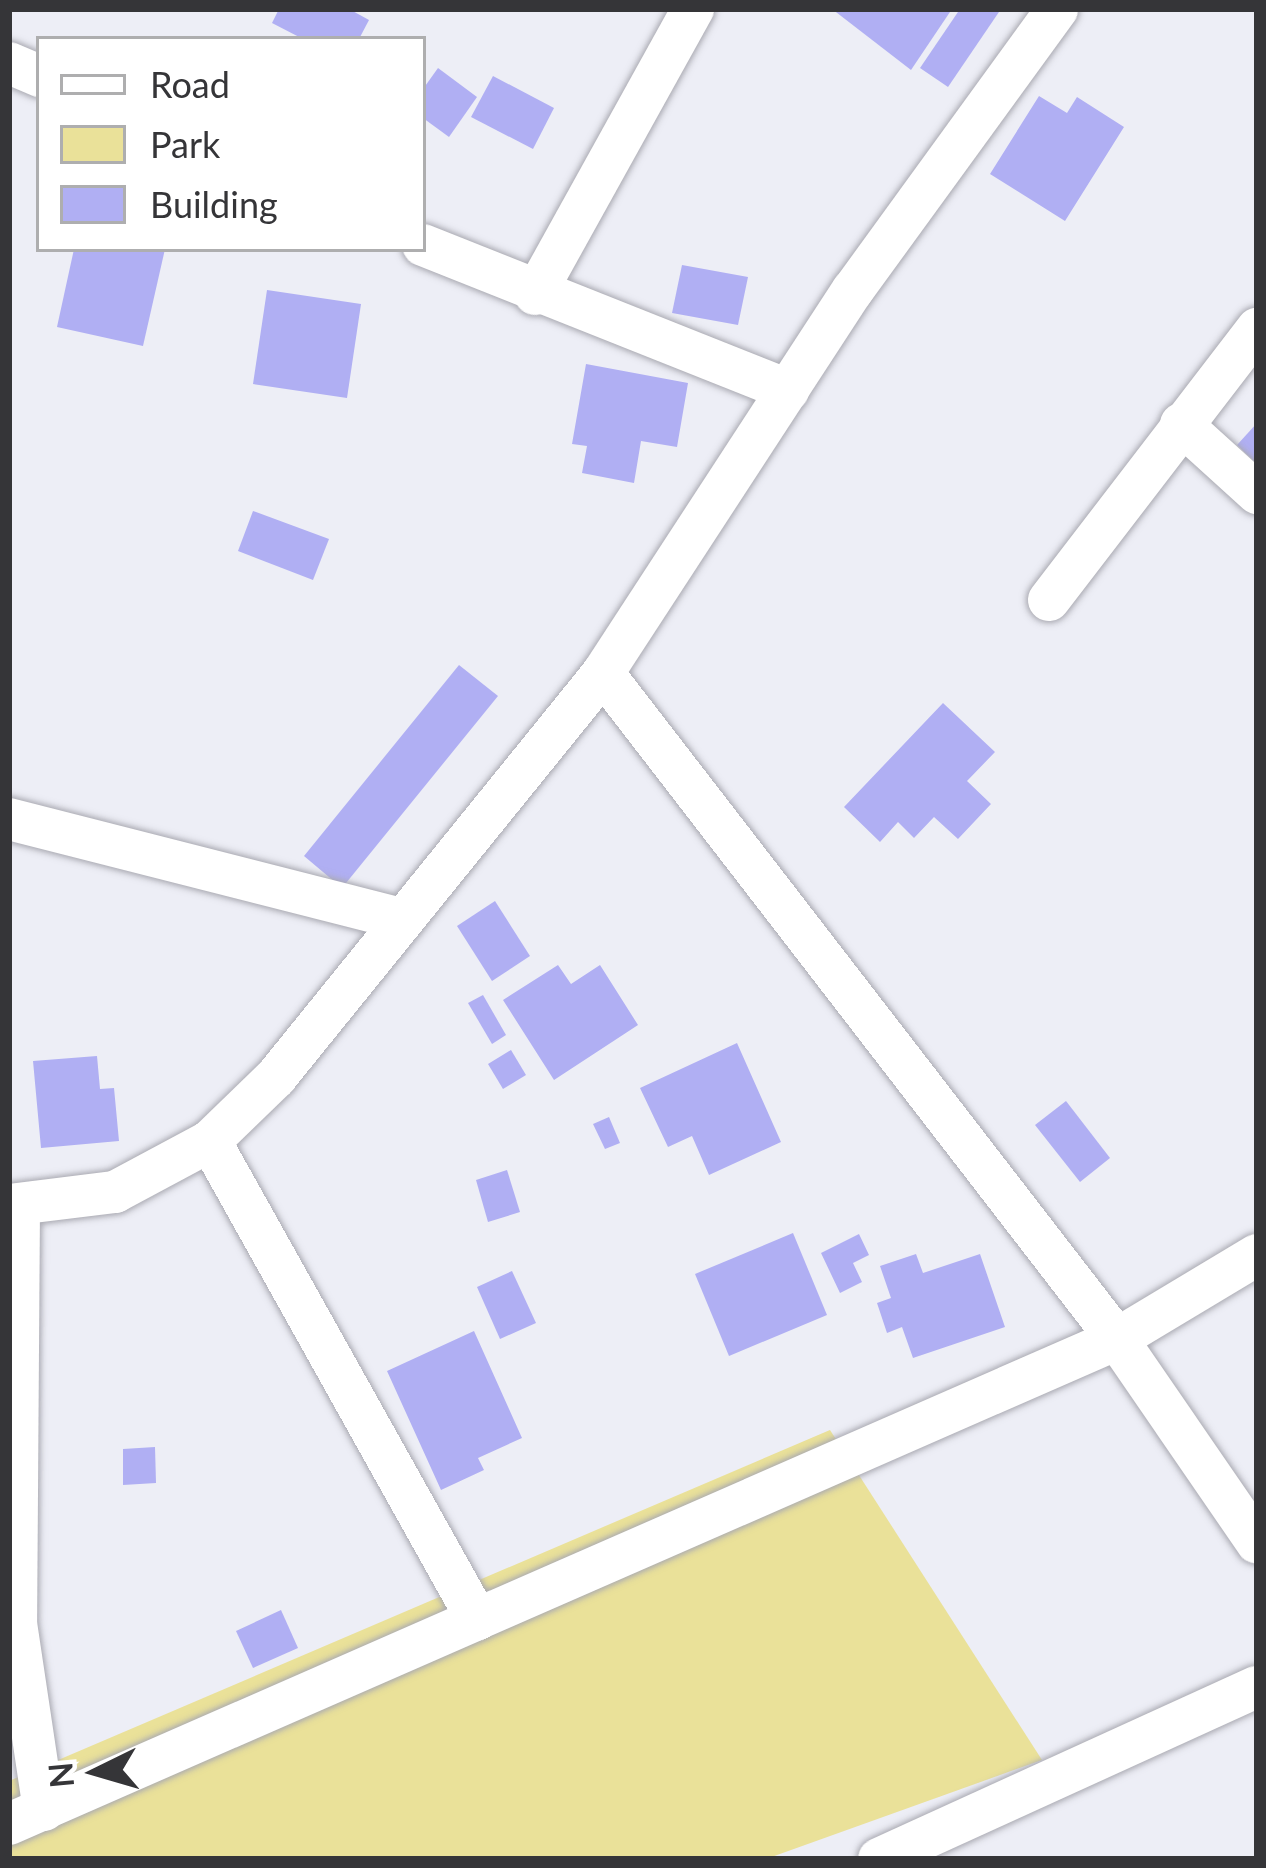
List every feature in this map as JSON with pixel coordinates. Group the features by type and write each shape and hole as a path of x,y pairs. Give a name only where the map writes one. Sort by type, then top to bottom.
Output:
{"street":[{"path":"535,294 693,9"},
{"path":"1057,9 788,389 602,673 398,918 276,1077 210,1141 115,1192 14,1206 16,1623 27,1817 1117,1339 1257,1255"},
{"path":"426,246 535,294 788,389"},
{"path":"1048,600 1257,328"},
{"path":"1181,424 1257,494"},
{"path":"602,673 1117,1339 1257,1544"},
{"path":"9,819 398,918"},
{"path":"210,1141 477,1619"},
{"path":"879,1859 1257,1687"}],"green space":[{"path":"830,1430 1042,1760 766,1859 9,1859 9,1781"}],"building":[{"path":"279,9 349,9 369,20 361,36 297,36 272,23"},
{"path":"832,9 952,9 911,70"},
{"path":"960,9 1001,9 948,87 920,68"},
{"path":"438,68 477,97 449,137 426,120 426,85"},
{"path":"493,76 554,108 533,149 471,117"},
{"path":"1039,96 1067,113 1077,97 1124,127 1065,221 990,174"},
{"path":"73,252 164,252 143,346 57,327"},
{"path":"682,265 748,277 738,325 672,313"},
{"path":"267,290 361,304 347,398 253,384"},
{"path":"586,364 688,383 677,447 641,441 634,483 582,473 587,446 572,444"},
{"path":"1257,423 1257,464 1237,445"},
{"path":"253,511 329,539 313,580 238,551"},
{"path":"459,665 498,696 342,888 304,856"},
{"path":"943,703 995,752 967,781 991,804 958,839 934,817 914,838 898,822 880,842 844,807"},
{"path":"495,901 530,956 492,981 457,926"},
{"path":"558,965 571,984 600,965 638,1025 554,1080 503,1000"},
{"path":"483,995 506,1035 492,1044 468,1003"},
{"path":"737,1043 781,1142 709,1175 692,1136 668,1147 640,1088"},
{"path":"511,1050 526,1075 503,1089 488,1064"},
{"path":"97,1056 100,1089 114,1088 119,1141 41,1148 33,1061"},
{"path":"1066,1101 1110,1158 1080,1182 1035,1125"},
{"path":"609,1117 620,1143 605,1149 593,1124"},
{"path":"507,1170 520,1212 488,1222 476,1180"},
{"path":"793,1233 827,1315 729,1356 695,1274"},
{"path":"859,1234 869,1255 853,1263 862,1282 840,1293 821,1253"},
{"path":"916,1254 923,1273 980,1254 1005,1327 913,1358 902,1327 887,1333 877,1303 891,1298 880,1266"},
{"path":"512,1271 536,1323 500,1339 477,1287"},
{"path":"474,1331 522,1438 478,1458 484,1470 441,1490 387,1371"},
{"path":"155,1447 156,1483 123,1485 123,1449"},
{"path":"281,1610 298,1648 253,1668 236,1631"}]}
